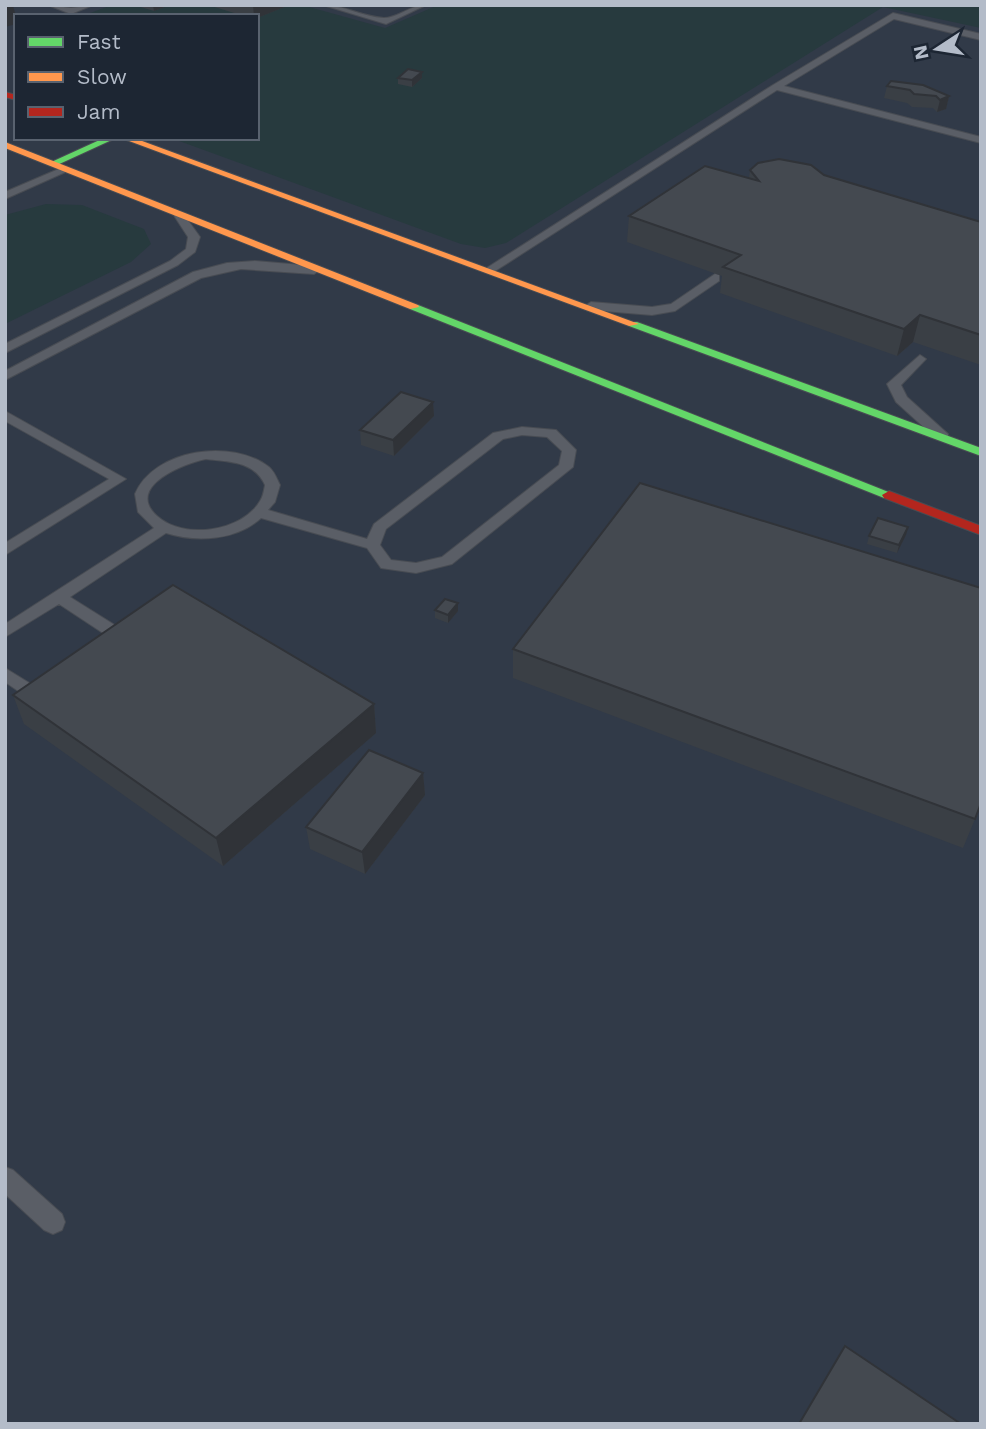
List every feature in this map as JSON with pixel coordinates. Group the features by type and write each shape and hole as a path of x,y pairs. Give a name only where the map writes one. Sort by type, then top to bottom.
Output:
{"street":[{"path":"59,167 108,140"},
{"path":"130,140 981,452"},
{"path":"5,145 981,531"},
{"path":"468,285 488,271"},
{"path":"429,313 449,299"}],"lane":[{"path":"52,5 71,12 89,5"},
{"path":"327,5 386,21 422,5"},
{"path":"488,271 776,87 893,16 981,37"},
{"path":"776,87 981,140"},
{"path":"5,195 59,167"},
{"path":"5,349 174,263 191,250 194,237 178,214"},
{"path":"5,376 221,265 246,262 321,270"},
{"path":"580,305 652,311 675,307 715,278"},
{"path":"920,359 894,384 901,399 946,439"},
{"path":"5,415 119,480"},
{"path":"261,513 372,545 386,564 416,568 447,561 566,467 569,450 551,433 522,431 498,436 379,527 372,545"},
{"path":"228,455 247,459 262,467 271,477 274,489 271,501 261,513 226,531 182,533 164,528 149,519 142,506 142,492 150,479 184,459 228,455"},
{"path":"5,551 119,480 150,479"},
{"path":"5,632 164,528"},
{"path":"59,597 115,633"},
{"path":"5,674 33,693"},
{"path":"5,1178 53,1222"}],"shaded area":[{"path":"5,5 981,5 981,1424 5,1424"}],"green space":[{"path":"112,5 302,5 385,28 438,5 981,5 981,28 883,7 506,243 485,248 461,244 176,140 259,140 259,14 87,14"},
{"path":"46,204 82,205 144,229 151,244 131,262 5,324 5,215"}],"building":[{"path":"408,69 422,72 412,80 398,78"},
{"path":"891,81 923,85 949,96 940,100 936,96 914,94 910,90 887,86"},
{"path":"779,159 811,165 824,175 981,222 981,335 920,315 904,329 723,267 741,255 629,216 705,166 759,181 750,170 758,163"},
{"path":"401,392 433,402 393,440 360,430"},
{"path":"640,483 981,588 981,803 975,819 513,649"},
{"path":"878,518 908,527 899,545 869,536"},
{"path":"173,585 374,704 216,838 13,695"},
{"path":"445,599 458,603 448,615 435,610"},
{"path":"369,750 423,773 362,852 306,827"},
{"path":"845,1346 961,1424 799,1424"}],"traffic: fast":[{"path":"52,164 107,140"},
{"path":"414,307 889,495"},
{"path":"633,324 981,452"}],"traffic: slow":[{"path":"130,140 633,324"},
{"path":"5,145 414,307"}],"traffic: jam":[{"path":"5,94 14,97"},
{"path":"889,495 981,531"}]}
